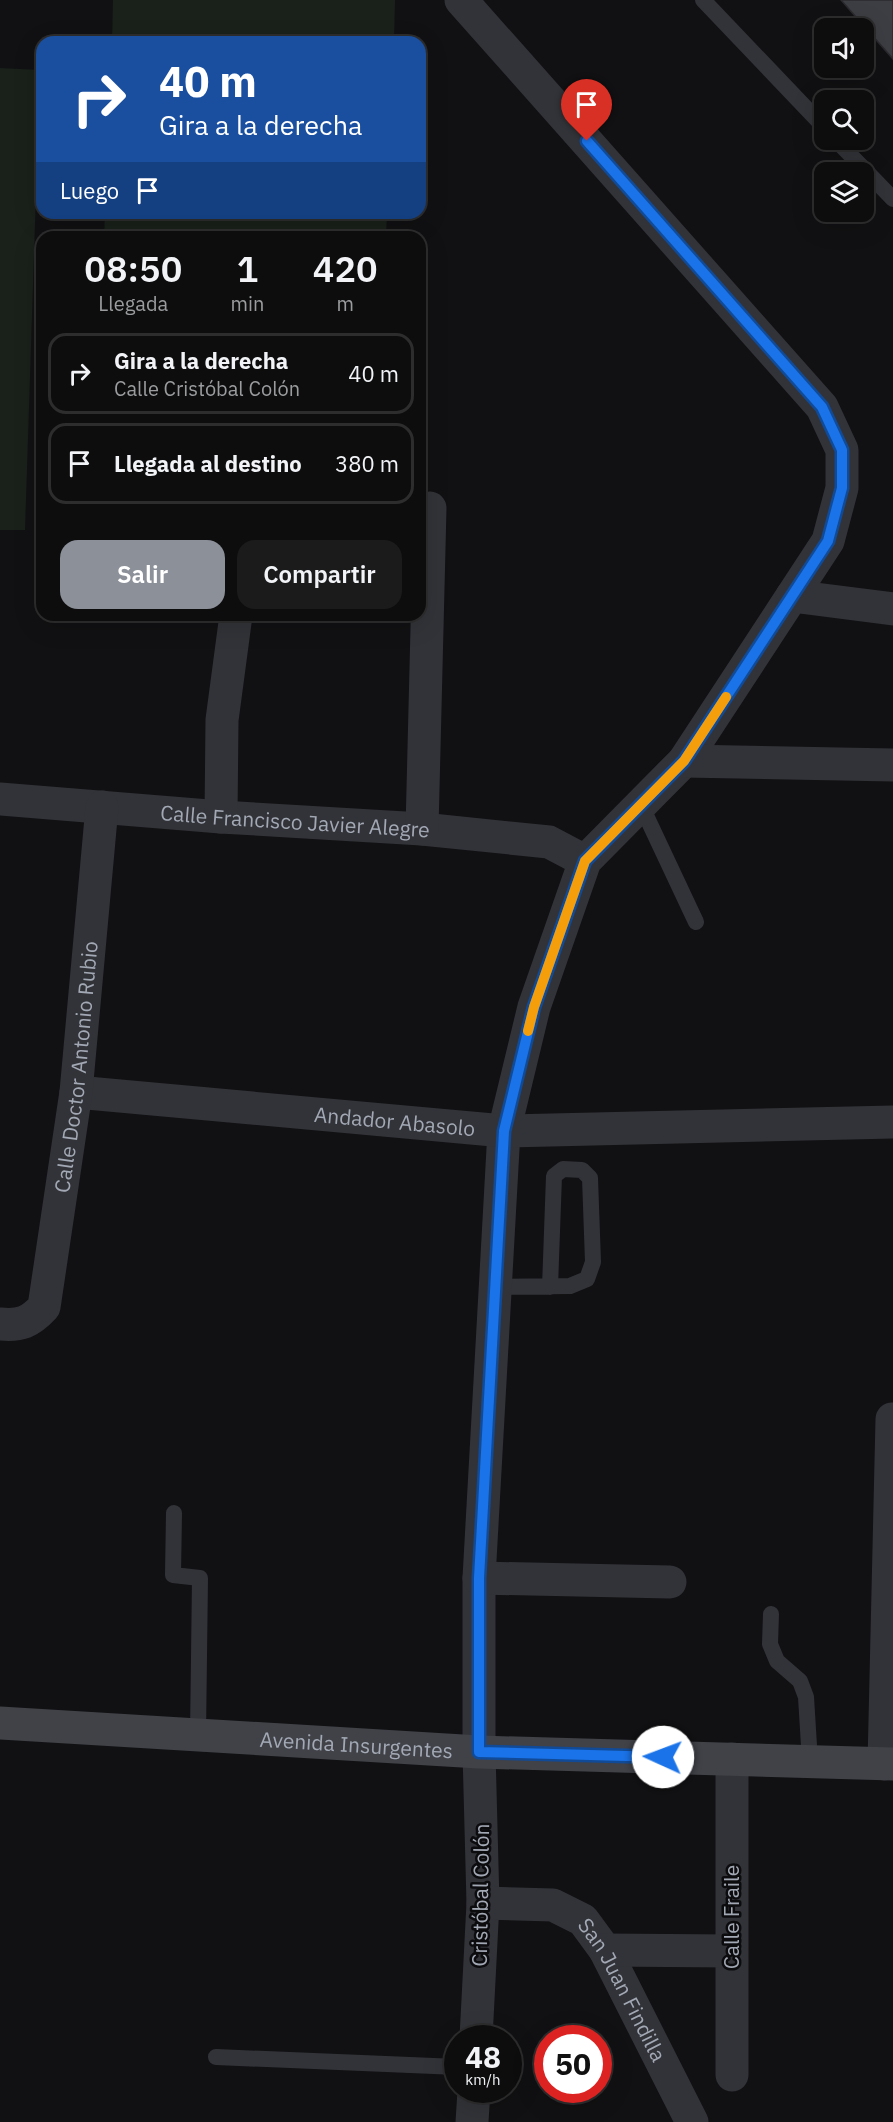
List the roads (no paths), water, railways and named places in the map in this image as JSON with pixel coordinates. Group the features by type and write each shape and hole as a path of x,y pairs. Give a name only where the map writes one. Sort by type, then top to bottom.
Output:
{"main road":[{"name":"Avenida Insurgentes","path":"0,1723 479,1752 888,1764"}],"street":[{"path":"461,0 822,407 842,450 842,488 828,541 684,761 585,861"},
{"path":"422,829 430,508"},
{"path":"792,596 893,609"},
{"path":"221,817 222,720 235,621"},
{"path":"684,761 893,765"},
{"name":"Calle Francisco Javier Alegre","path":"0,799 221,817 422,829 549,842 585,861"},
{"name":"Calle Doctor Antonio Rubio","path":"0,1324 14,1325 33,1319 44,1307 76,1092 102,807"},
{"name":"Cristóbal Colón","path":"477,2025 483,1903 479,1752 479,1578 504,1131 534,1007 585,861"},
{"name":"Andador Abasolo","path":"76,1092 504,1131 893,1122"},
{"path":"888,1764 892,1419"},
{"path":"479,1578 670,1582"},
{"name":"Calle Fraile","path":"732,1759 732,2075"},
{"name":"San Juan Findilla","path":"483,1903 553,1905 583,1920 605,1950 693,2122"},
{"path":"605,1950 731,1951"},
{"path":"472,2122 473,2103"}],"lane":[{"path":"704,0 814,116"},
{"path":"846,150 893,199"},
{"path":"641,805 696,922"},
{"path":"495,1287 550,1287 570,1286 587,1279 593,1262 590,1178 582,1170 563,1169 554,1176 550,1287"},
{"path":"174,1513 173,1575 200,1578 198,1735"},
{"path":"771,1614 770,1644 777,1661 800,1681 806,1697 810,1762"},
{"path":"216,2057 444,2066"}]}
